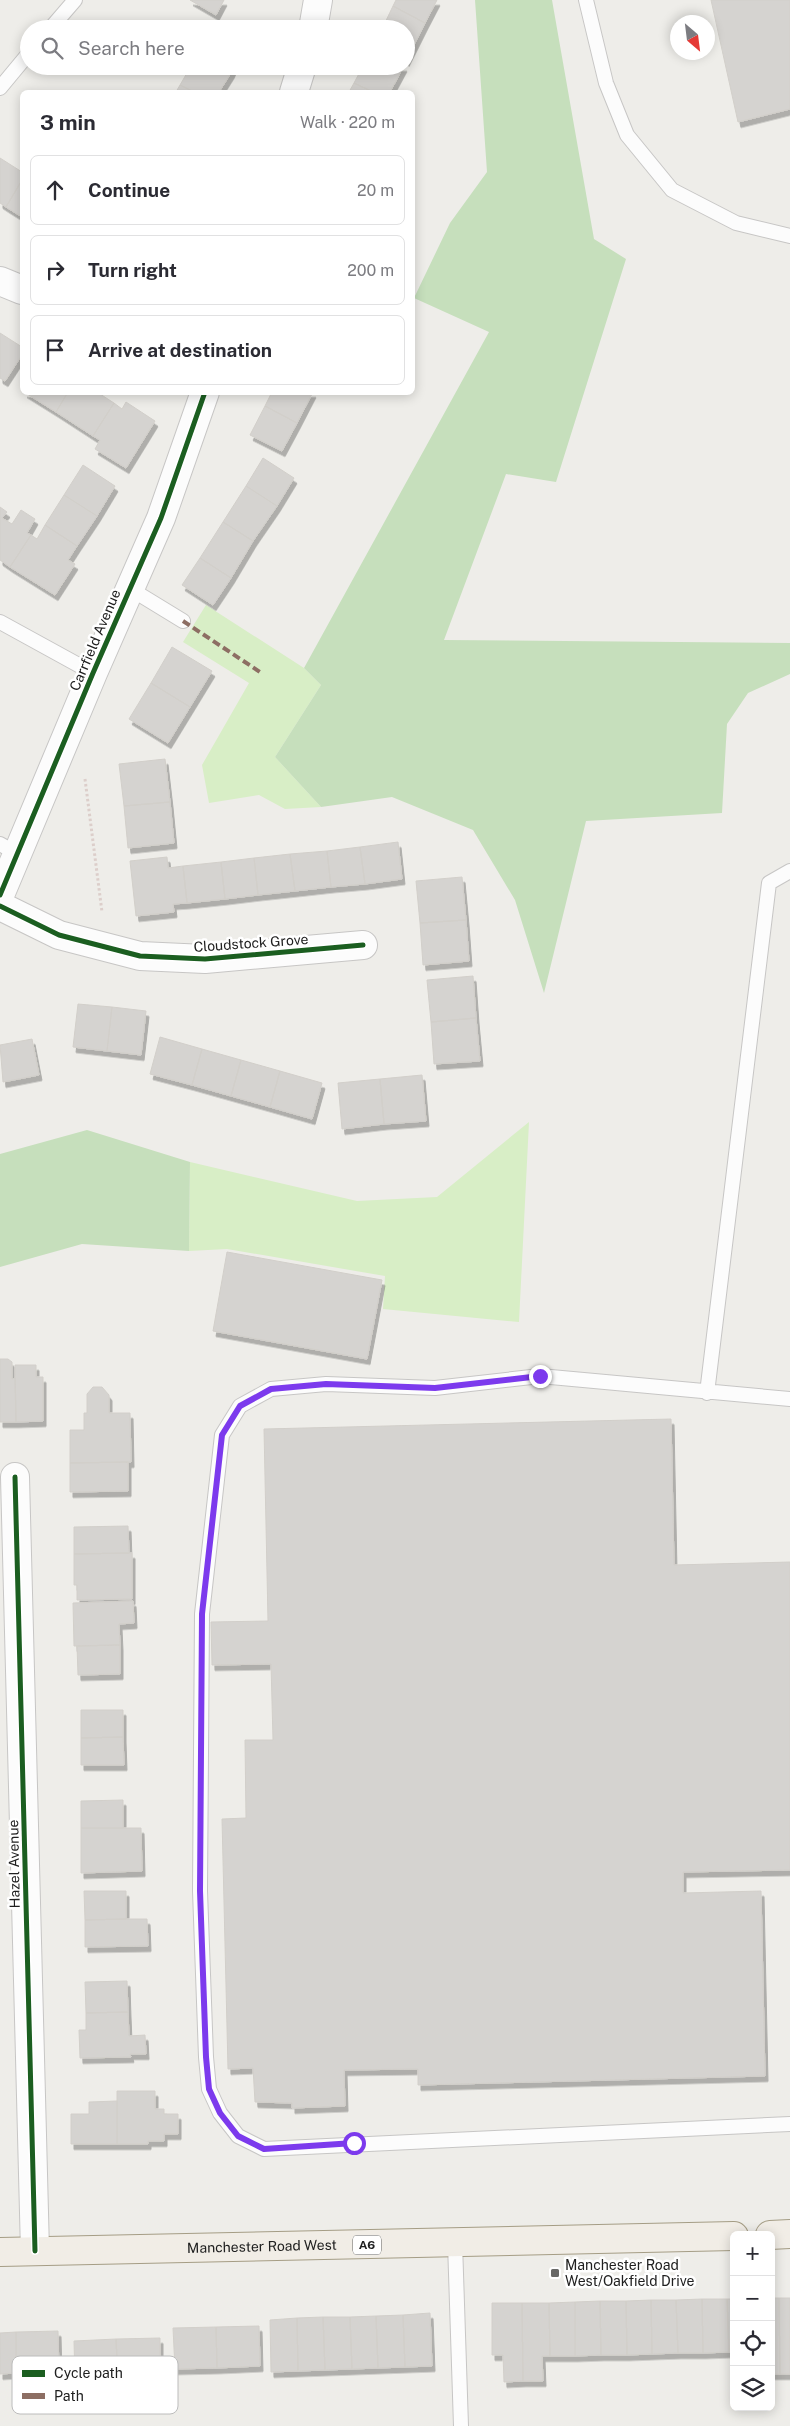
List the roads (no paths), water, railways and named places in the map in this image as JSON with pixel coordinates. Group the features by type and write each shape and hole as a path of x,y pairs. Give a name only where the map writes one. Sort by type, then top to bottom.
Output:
{"main road":[{"path":"775,2235 790,2234"},
{"name":"Manchester Road West","path":"0,2252 730,2236"}],"street":[{"path":"315,20 318,0"},
{"path":"295,90 299,75"},
{"path":"0,281 20,289"},
{"name":"Carrfield Avenue","path":"0,894 8,849 62,745 161,518 204,395"},
{"name":"Cloudstock Grove","path":"0,906 59,935 140,956 206,959 362,945"},
{"name":"Hazel Avenue","path":"15,1477 10,1626 35,2251"}],"lane":[{"path":"58,20 75,0"},
{"path":"586,0 606,83 627,135 672,190 736,223 790,236"},
{"path":"0,88 20,64"},
{"path":"129,588 183,621"},
{"path":"0,622 93,673"},
{"path":"707,1393 769,883 790,871"},
{"path":"790,1399 707,1393 540,1376 435,1388 326,1384 271,1389 240,1406 222,1435 202,1614 200,1891 206,2057 209,2089 220,2113 238,2136 264,2149 354,2143 790,2124"},
{"path":"455,2243 461,2426"}],"place":[{"name":"Manchester Road West/Oakfield Drive","path":"555,2273"}]}
